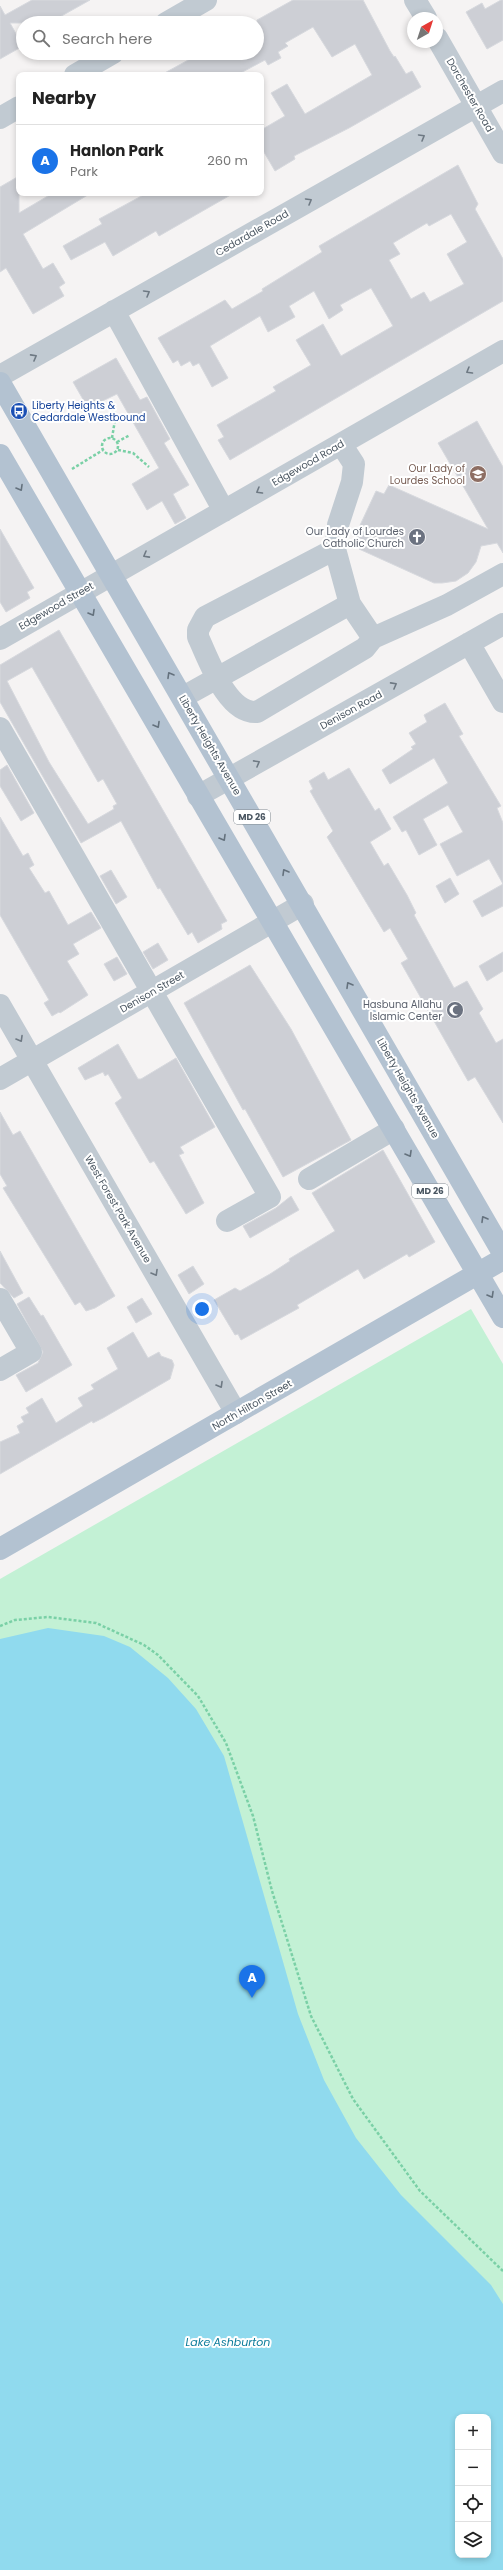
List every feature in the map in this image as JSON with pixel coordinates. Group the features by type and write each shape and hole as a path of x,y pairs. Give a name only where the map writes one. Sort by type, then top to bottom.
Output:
{"main road":[{"name":"Liberty Heights Avenue","path":"0,383 303,904 503,1253"},
{"name":"MD 26","path":"0,455 503,1317"},
{"name":"North Hilton Street","path":"0,1549 503,1259"}],"street":[{"path":"178,16 206,0"},
{"path":"415,0 422,12"},
{"name":"Dorchester Road","path":"443,48 503,153"},
{"path":"80,72 101,60"},
{"name":"Cedardale Road","path":"0,376 503,91"},
{"path":"0,118 16,109"},
{"path":"114,311 224,511"},
{"name":"Edgewood Road","path":"112,574 503,351"},
{"path":"341,444 354,464 352,482 338,525 335,549 350,604 373,638"},
{"path":"335,549 205,618 198,630 198,637 218,678 236,706 248,712 257,712 365,648 373,638 447,605 503,574"},
{"name":"Edgewood Street","path":"0,638 112,574"},
{"path":"183,697 350,604"},
{"name":"Denison Road","path":"198,796 503,624"},
{"path":"469,643 503,702"},
{"path":"0,728 270,1197 227,1221"},
{"name":"Denison Street","path":"0,1079 303,904"},
{"name":"West Forest Park Avenue","path":"0,1005 236,1413"},
{"path":"309,1179 394,1129"},
{"path":"0,1299 31,1352 0,1370"}],"path":[{"path":"112,402 115,420 112,438"},
{"path":"117,442 130,435"},
{"path":"112,438 117,442 118,450"},
{"path":"103,450 103,441 112,438"},
{"path":"103,450 111,454 118,450 133,453 149,467"},
{"path":"71,469 103,450"},
{"path":"0,1626 15,1620 48,1617 96,1623 144,1645 158,1655 198,1696 226,1743 252,1816 272,1891 311,2016 353,2099 420,2191 503,2271"}],"green space":[{"path":"471,1309 503,1364 503,2570 0,2570 0,1579"}],"water":[{"name":"Lake Ashburton","path":"48,1628 104,1636 130,1647 168,1678 196,1709 224,1756 298,2014 324,2080 356,2138 401,2195 491,2285 503,2304 503,2570 0,2570 0,1639"}],"building":[{"path":"32,0 90,0 61,16 16,16 16,23 10,23 16,34 16,50 0,59 0,6 5,15"},
{"path":"293,0 363,0 394,57 395,56 406,74 412,71 421,87 349,128 294,156 295,159 275,171 264,152 264,128 285,116 271,93 287,84 305,114 372,75 355,44 332,57 313,27 285,43 288,46 278,52 281,58 268,65 265,60 243,72 166,72 188,60 264,60 264,16"},
{"path":"503,0 503,40 487,49 466,12 482,3 485,9"},
{"path":"458,165 478,204 475,209 503,259 503,301 230,460 218,440 224,437 217,425 276,391 273,387 311,365 296,340 323,324 341,356 393,326 371,288 340,305 343,310 329,319 314,291 289,306 295,317 268,332 260,316 210,346 228,378 212,387 199,363 193,366 190,361 181,366 178,360 173,363 158,338 225,300 232,309 263,291 262,289 322,252 319,246","holes":["451,214 467,242 447,254 464,284 430,302 424,292 411,299 389,260 400,254 393,243 427,223 429,226"]},
{"path":"16,178 16,196 19,196 19,213 48,196 86,196 23,234 43,269 53,263 65,283 59,287 64,296 33,314 6,268 0,272 0,187"},
{"path":"141,196 229,196 159,236 156,231 113,256 105,242 71,260 63,246 102,224 99,219"},
{"path":"116,358 140,400 147,397 170,439 164,443 189,485 173,494 186,518 175,524 162,501 147,510 132,484 159,468 117,394 88,408 73,382"},
{"path":"477,421 503,467 503,553 497,543 481,546 476,562 468,573 456,581 434,583 359,549 363,540 355,536 376,491 384,494 389,485 488,529 438,443"},
{"path":"0,529 34,588 27,592 30,598 6,612 0,602"},
{"path":"59,630 227,921 221,924 222,929 198,943 192,932 188,935 160,888 158,889 121,821 81,843 0,702 0,665","holes":["32,667 98,782 103,779 117,804 113,806 114,809 88,824 49,762 7,681"]},
{"path":"445,703 463,734 459,736 501,806 497,808 503,823 503,884 489,859 457,876 440,844 463,832 448,805 423,819 437,845 419,855 406,830 402,832 393,817 448,783 434,758 390,784 382,770 413,749 411,747 416,744 409,733 427,722 424,715"},
{"path":"7,765 34,813 21,821 0,786 0,770"},
{"path":"349,768 375,811 379,808 391,829 370,842 384,866 388,863 407,895 416,913 414,915 454,988 467,981 483,1009 479,1013 496,1043 503,1039 503,1123 475,1077 468,1081 401,963 408,959 390,928 384,932 327,837 333,831 310,791 313,789 309,781 324,772 328,780"},
{"path":"0,817 23,856 28,853 34,865 29,868 45,893 49,891 68,925 91,912 101,928 73,944 79,954 67,961 88,995 60,1013 59,1012 52,1016 44,1003 49,1000 0,915"},
{"path":"111,870 127,897 116,904 100,876"},
{"path":"450,878 459,894 445,903 436,886"},
{"path":"503,884 503,906 482,917 473,901"},
{"path":"158,943 168,960 153,969 143,952"},
{"path":"503,952 503,971 487,981 479,966"},
{"path":"117,957 127,974 114,981 104,964"},
{"path":"250,965 291,1029 351,1140 283,1177 245,1109 243,1110 184,1003"},
{"path":"118,1044 138,1079 141,1079 176,1058 215,1127 180,1147 184,1153 179,1155 204,1203 186,1214 154,1161 150,1163 115,1103 122,1098 108,1074 105,1076 103,1072 85,1080 78,1068"},
{"path":"0,1112 13,1135 20,1131 115,1296 95,1308 86,1311 80,1302 75,1305 3,1188 7,1186 0,1174"},
{"path":"383,1150 435,1242 409,1257 407,1254 364,1279 358,1269 297,1305 299,1308 241,1340 238,1334 235,1335 214,1300 235,1288 240,1291 270,1274 290,1261 289,1259 335,1231 312,1193"},
{"path":"291,1196 299,1210 250,1238 243,1226 276,1208"},
{"path":"0,1251 23,1293 14,1298 0,1283"},
{"path":"193,1266 204,1284 189,1294 178,1275"},
{"path":"29,1297 41,1316 43,1315 72,1365 26,1392 16,1375 38,1363 43,1352 17,1304"},
{"path":"142,1298 152,1314 136,1323 127,1307"},
{"path":"133,1332 148,1358 159,1352 161,1356 172,1360 174,1365 170,1379 103,1418 93,1423 92,1421 0,1474 0,1442 20,1433 17,1426 24,1422 21,1417 29,1413 26,1408 42,1398 56,1423 83,1406 78,1398 94,1389 91,1385 118,1369 107,1348"}],"place":[{"name":"Liberty Heights & Cedardale Westbound","path":"19,411"},
{"name":"Our Lady of Lourdes School","path":"478,474"},
{"name":"Our Lady of Lourdes Catholic Church","path":"417,537"},
{"name":"Hasbuna Allahu Islamic Center","path":"455,1010"},
{"name":"Hanlon Park","path":"252,1998"}]}
